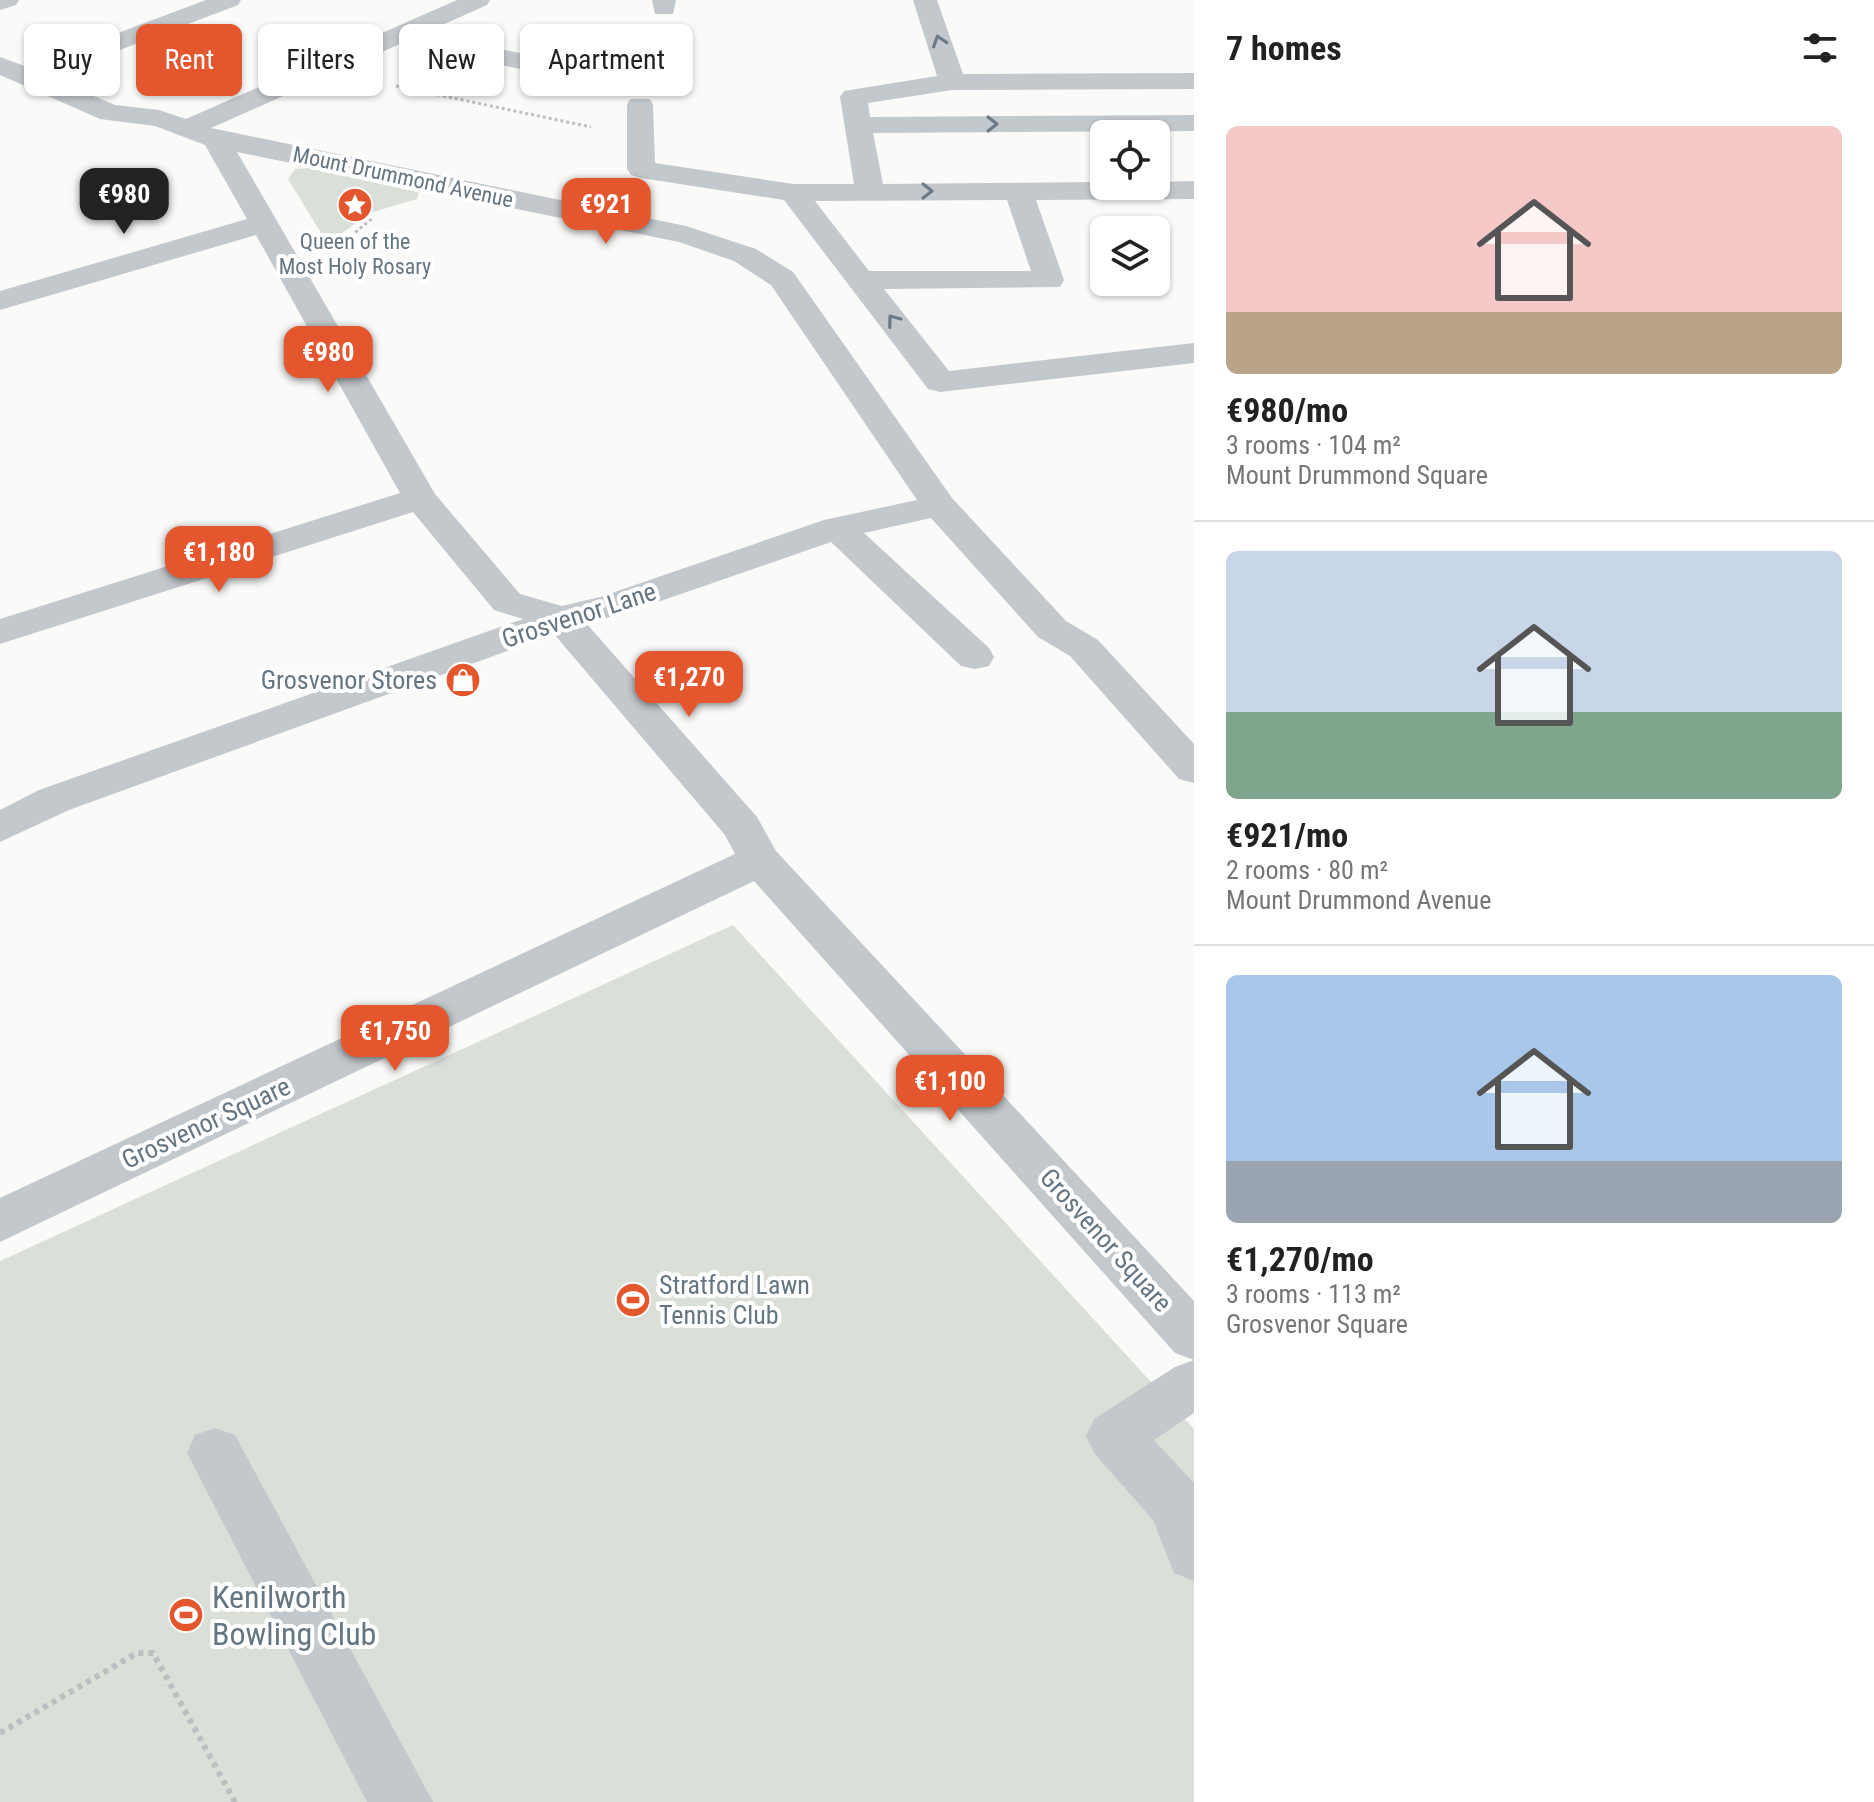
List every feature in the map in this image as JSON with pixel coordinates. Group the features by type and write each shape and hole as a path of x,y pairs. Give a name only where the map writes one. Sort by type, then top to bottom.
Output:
{"street":[{"path":"0,3 7,0"},
{"path":"120,42 229,0"},
{"path":"427,24 478,0"},
{"path":"925,0 952,82"},
{"path":"185,129 399,37"},
{"name":"Mount Drummond Avenue","path":"0,39 24,49"},
{"name":"Mount Drummond Avenue","path":"0,65 24,77"},
{"path":"870,192 853,97 952,82 1194,81"},
{"name":"Mount Drummond Avenue","path":"120,89 150,101 159,118"},
{"name":"Mount Drummond Avenue","path":"70,96 110,113 159,118 216,139 686,235 745,255 782,279 929,491"},
{"path":"640,105 641,169 793,193 1194,190"},
{"path":"858,125 1194,123"},
{"path":"216,139 420,498 507,602 561,618"},
{"path":"862,280 1049,280 1018,191"},
{"path":"793,193 940,382 1194,353"},
{"path":"0,301 264,223"},
{"path":"929,491 1052,629 1084,648 1194,769"},
{"name":"Grosvenor Lane","path":"0,828 54,800 561,618 613,605 837,528 929,491"},
{"path":"0,632 420,498"},
{"path":"837,528 975,657"},
{"name":"Grosvenor Square","path":"561,618 742,827 760,860 1194,1337"},
{"name":"Grosvenor Square","path":"0,1221 760,860"},
{"path":"1194,1384 1114,1436 1177,1505 1194,1554"},
{"path":"215,1453 401,1802"}],"path":[{"path":"394,86 591,127"},
{"path":"282,255 347,239 376,215 425,201 448,186"},
{"path":"0,1733 137,1653 153,1653 235,1802"}],"shaded area":[{"path":"308,168 419,192 417,199 373,212 340,234 321,233 288,179 295,169"},
{"name":"Stratford Lawn Tennis Club","path":"733,925 1194,1429 1194,1802 0,1802 0,1261"}],"place":[{"name":"Queen of the Most Holy Rosary","path":"355,205"},
{"name":"Grosvenor Stores","path":"463,680"},
{"name":"Stratford Lawn Tennis Club","path":"633,1300"},
{"name":"Kenilworth Bowling Club","path":"186,1615"}]}
